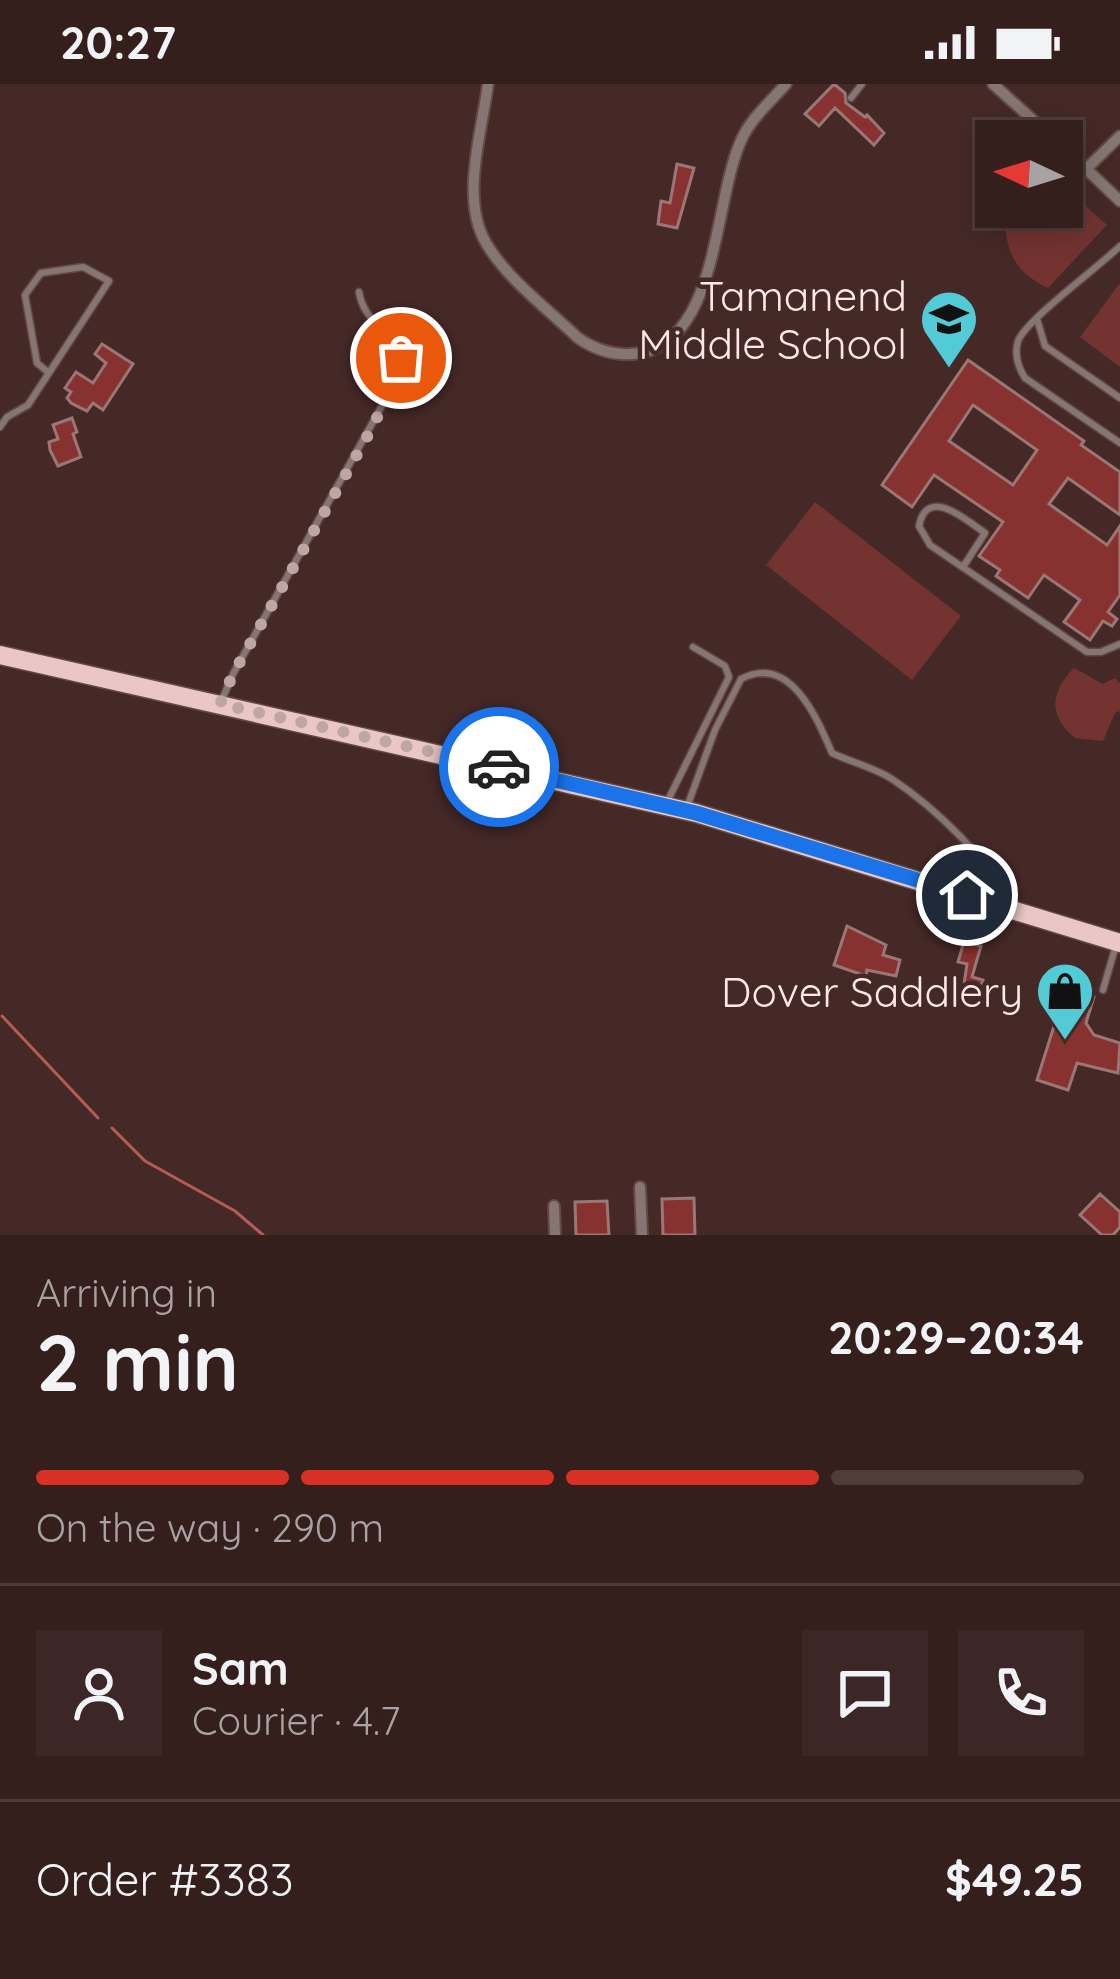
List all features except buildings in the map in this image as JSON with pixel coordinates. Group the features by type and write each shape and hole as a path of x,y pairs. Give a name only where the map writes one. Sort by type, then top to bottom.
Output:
{"highway":[{"path":"0,655 676,808 1119,942"}],"street":[{"path":"488,84 474,187 477,219 486,243 578,338 606,352 634,354 665,344 692,316 740,142 786,84"},
{"path":"992,84 1032,120"},
{"path":"1086,169 1120,136"},
{"path":"1083,166 1120,201"},
{"path":"640,1187 642,1235"},
{"path":"554,1206 555,1235"}],"lane":[{"path":"850,98 862,84"},
{"path":"1120,246 1018,339 1017,367 1025,378 1120,443"},
{"path":"0,427 28,405 49,373 109,281 88,268 41,273 25,295 37,363 49,373"},
{"path":"220,704 399,375 397,346 367,317 359,292"},
{"path":"1037,319 1046,346 1120,398"},
{"path":"963,567 985,532 947,507 928,508 921,515 922,537 963,567 1087,652 1120,644"},
{"path":"676,808 729,676 725,666 693,647"},
{"path":"676,808 741,679 748,674 777,676 794,684 816,716 832,753 890,777 989,869 1020,912"},
{"path":"1103,990 1119,942"}],"shaded area":[{"path":"1083,204 1107,225 1048,288 1018,265 1006,228 1083,228"},
{"path":"1120,283 1120,367 1080,337"},
{"path":"815,502 961,616 912,680 766,565"},
{"path":"1074,668 1103,684 1115,678 1120,683 1120,711 1103,741 1075,738 1056,713 1060,686"}],"waterway":[{"path":"2,1016 98,1118"},
{"path":"112,1128 145,1161 235,1211 263,1235"}],"way so far":[{"path":"401,358 399,375 367,437 220,704 499,767"}],"place":[{"name":"Tamanend Middle School","path":"949,370"},
{"name":"Dover Saddlery","path":"1065,1042"}],"route":[{"path":"499,767 696,813 967,895"}]}
